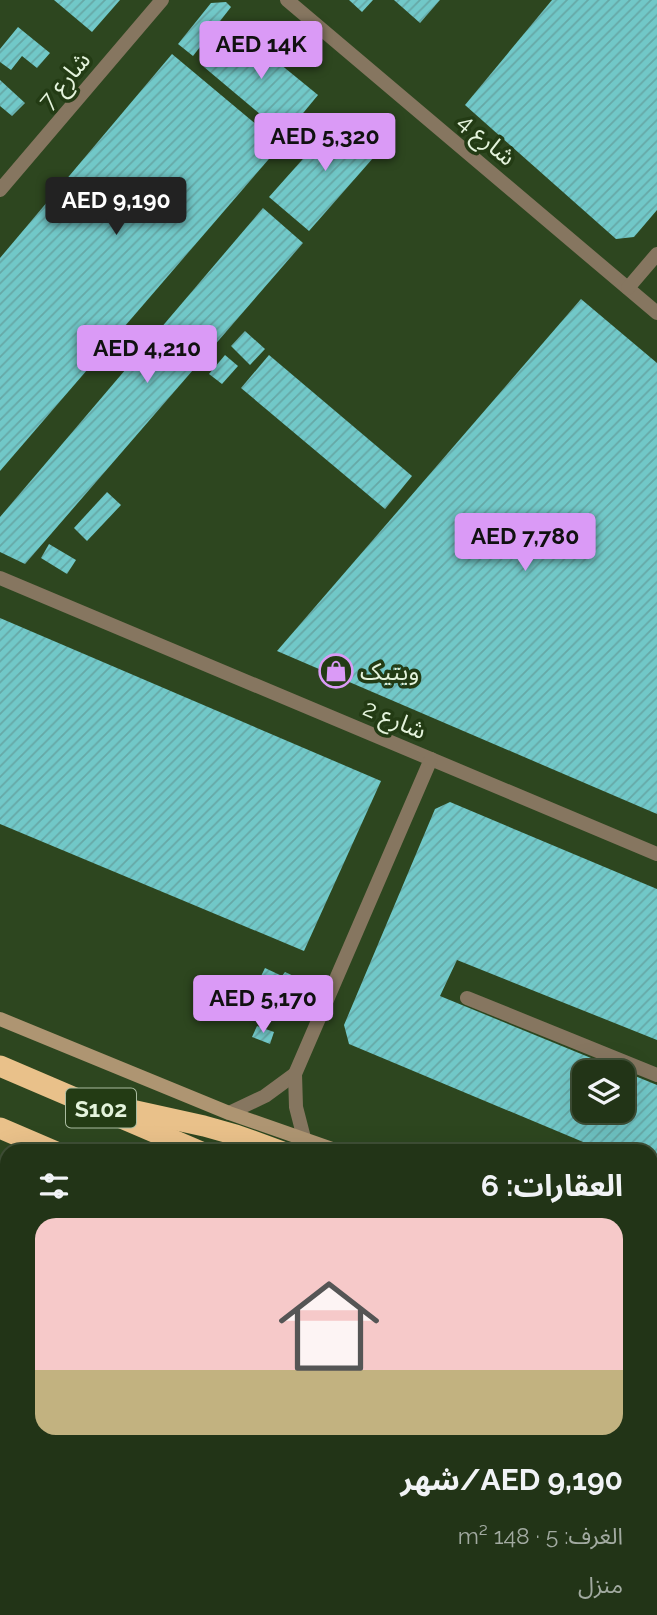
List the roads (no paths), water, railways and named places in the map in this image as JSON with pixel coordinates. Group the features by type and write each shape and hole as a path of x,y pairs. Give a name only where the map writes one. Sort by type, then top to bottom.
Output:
{"highway":[{"name":"S102","path":"0,1066 182,1144"},
{"path":"90,1104 204,1126 261,1144"},
{"name":"S102","path":"0,1128 37,1144"}],"street":[{"name":"شارع 7","path":"0,190 162,0"},
{"name":"شارع 4","path":"287,0 657,313"},
{"path":"628,288 657,254"},
{"name":"شارع 2","path":"0,578 657,854"},
{"path":"304,1138 296,1107 295,1074 431,759"},
{"path":"467,998 657,1075"},
{"path":"0,1019 229,1113 320,1144"},
{"path":"229,1113 265,1096 295,1074"}],"place":[{"name":"ویتیک","path":"336,671"}]}
